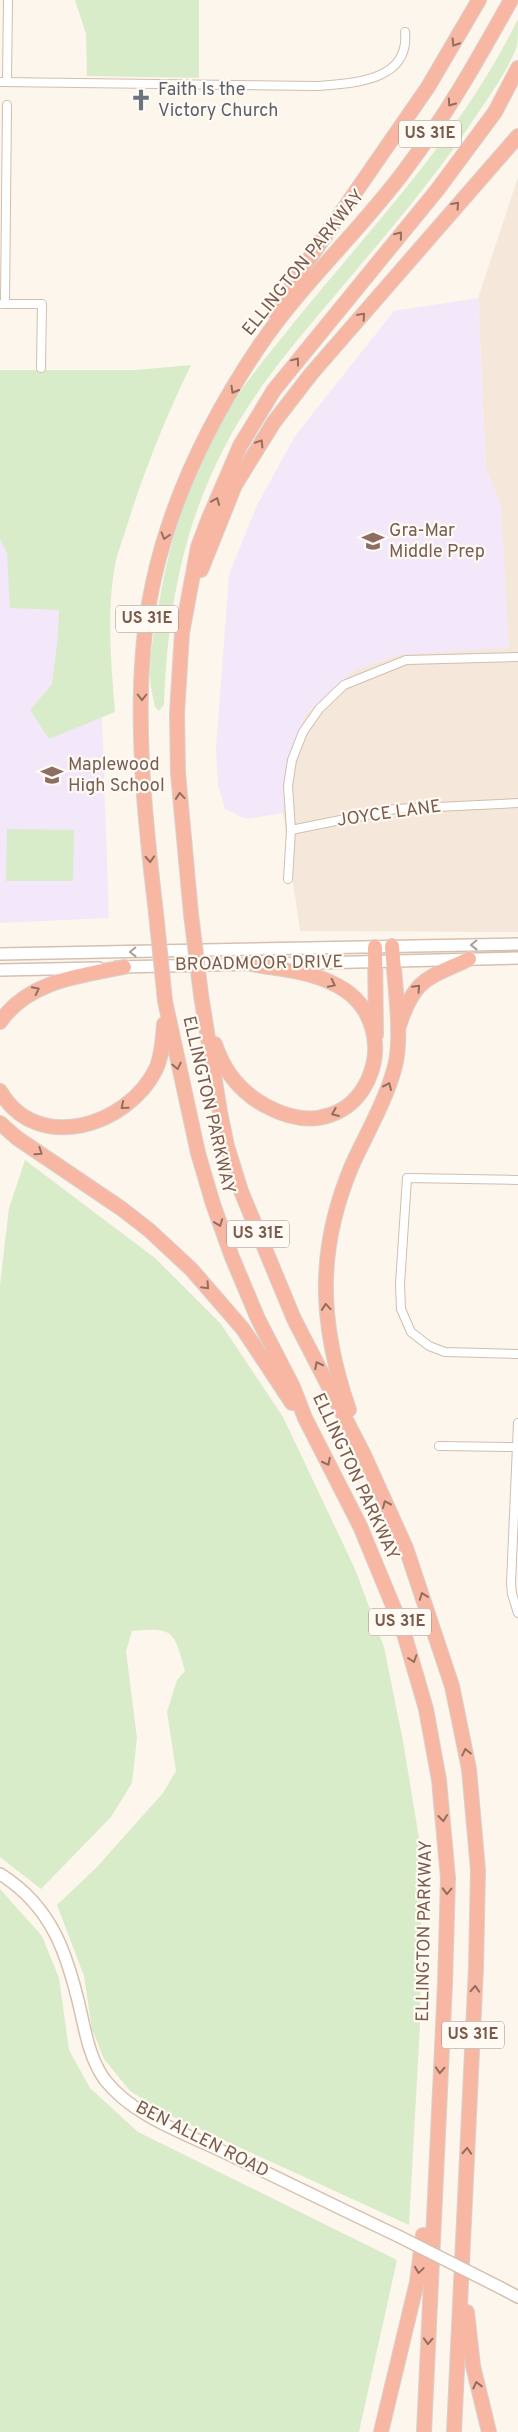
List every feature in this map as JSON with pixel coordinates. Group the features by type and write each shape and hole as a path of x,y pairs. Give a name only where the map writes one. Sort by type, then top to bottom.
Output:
{"highway":[{"path":"258,348 294,281 428,87 479,0"},
{"path":"502,16 507,0"},
{"name":"ELLINGTON PARKWAY","path":"424,2432 436,2135 445,1984 448,1878 439,1780 426,1709 413,1658 391,1599 360,1526 305,1418 293,1386 245,1289 213,1204 190,1122 165,1001 156,913 144,791 143,652 151,591 163,542 175,505 214,423 258,348 314,276 404,172 465,83 511,0"},
{"name":"ELLINGTON PARKWAY","path":"454,2432 476,1967 478,1870 469,1769 452,1686 432,1621 406,1548 364,1455 294,1319 241,1190 227,1146 201,995 191,914 178,773 177,713 182,633 201,540 224,480 257,416 303,352 438,189 496,112 518,68"},
{"name":"US 31E","path":"496,112 518,84"},
{"path":"182,633 207,553 234,485 274,422 311,374 448,214 518,136"},
{"path":"364,1455 338,1378 330,1344 325,1270 329,1239 339,1201 395,1067 398,1032 392,946"},
{"path":"201,995 219,1057 226,1071 248,1094 281,1113 318,1118 344,1109 363,1089 370,1076 375,1051 376,961 374,947"},
{"path":"398,1032 408,999 417,987 435,973 469,959"},
{"path":"251,964 322,979 343,990 362,1008 372,1028 375,1051"},
{"path":"0,1022 16,1004 37,989 70,978 124,967"},
{"path":"0,1091 16,1111 28,1119 48,1126 74,1127 117,1112 141,1092 156,1068 163,1038 165,1001"},
{"path":"0,1123 17,1138 128,1214 191,1269 243,1329 305,1418"},
{"path":"381,2432 417,2282 436,2135"},
{"path":"465,2200 468,2322 473,2366 489,2432"}],"main road":[{"name":"BROADMOOR DRIVE","path":"0,954 518,944"},
{"name":"BROADMOOR DRIVE","path":"0,970 518,958"},
{"name":"BEN ALLEN ROAD","path":"0,1874 26,1894 53,1927 76,1991 89,2049 105,2079 126,2101 174,2128 398,2236 518,2297"}],"street":[{"path":"8,0 3,82 319,86 348,84 378,77 390,70 399,59 406,42 405,32"},
{"path":"7,106 2,304 42,304 41,368"},
{"path":"288,879 291,830 288,786 292,760 303,732 319,709 344,685 406,660 518,657"},
{"name":"JOYCE LANE","path":"291,830 395,809 518,803"},
{"path":"518,1180 407,1178 400,1284 401,1309 411,1332 429,1346 445,1352 518,1354"},
{"path":"518,1423 511,1583 512,1594 518,1613"},
{"path":"439,1446 517,1447"}],"shaded area":[{"path":"518,177 518,932 300,931 283,813 284,777 305,715 353,671 398,655 421,652 501,506 486,469 478,298"},
{"name":"Gra-Mar Middle Prep","path":"478,298 486,469 501,506 509,648 398,655 353,671 305,715 284,777 283,813 246,819 225,809 218,785 216,748 229,575 257,505 295,436 394,311"},
{"name":"Maplewood High School","path":"0,467 99,632 109,918 0,923"}],"green space":[{"path":"75,0 199,0 199,78 87,76 86,34"},
{"path":"518,19 517,46 512,57 495,88 468,128 419,194 273,371 247,408 224,448 209,478 197,509 179,573 169,639 164,705 159,711 155,707 150,676 155,623 172,541 188,491 210,443 222,420 256,370 384,215 443,140 495,61"},
{"path":"191,365 150,458 116,560 110,616 115,712 49,739 30,710 52,684 59,610 10,608 7,553 0,539 0,370 136,370"},
{"path":"7,829 74,830 73,881 6,881"},
{"path":"25,1160 155,1258 221,1324 283,1417 355,1569 384,1647 403,1741 422,1856 420,2025 409,2225 169,2115 130,2091 104,2059 92,2029 84,1976 57,1905 96,1868 163,1793 176,1771 167,1712 177,1680 185,1671 175,1640 170,1635 157,1630 132,1631 126,1651 137,1738 132,1783 111,1817 41,1889 0,1857 0,1285 9,1208"},
{"path":"0,1889 42,1936 59,1978 69,2050 90,2088 138,2132 397,2260 359,2432 0,2432"}],"place":[{"name":"Faith Is the Victory Church","path":"141,100"},
{"name":"Gra-Mar Middle Prep","path":"373,541"},
{"name":"Maplewood High School","path":"52,775"}]}
